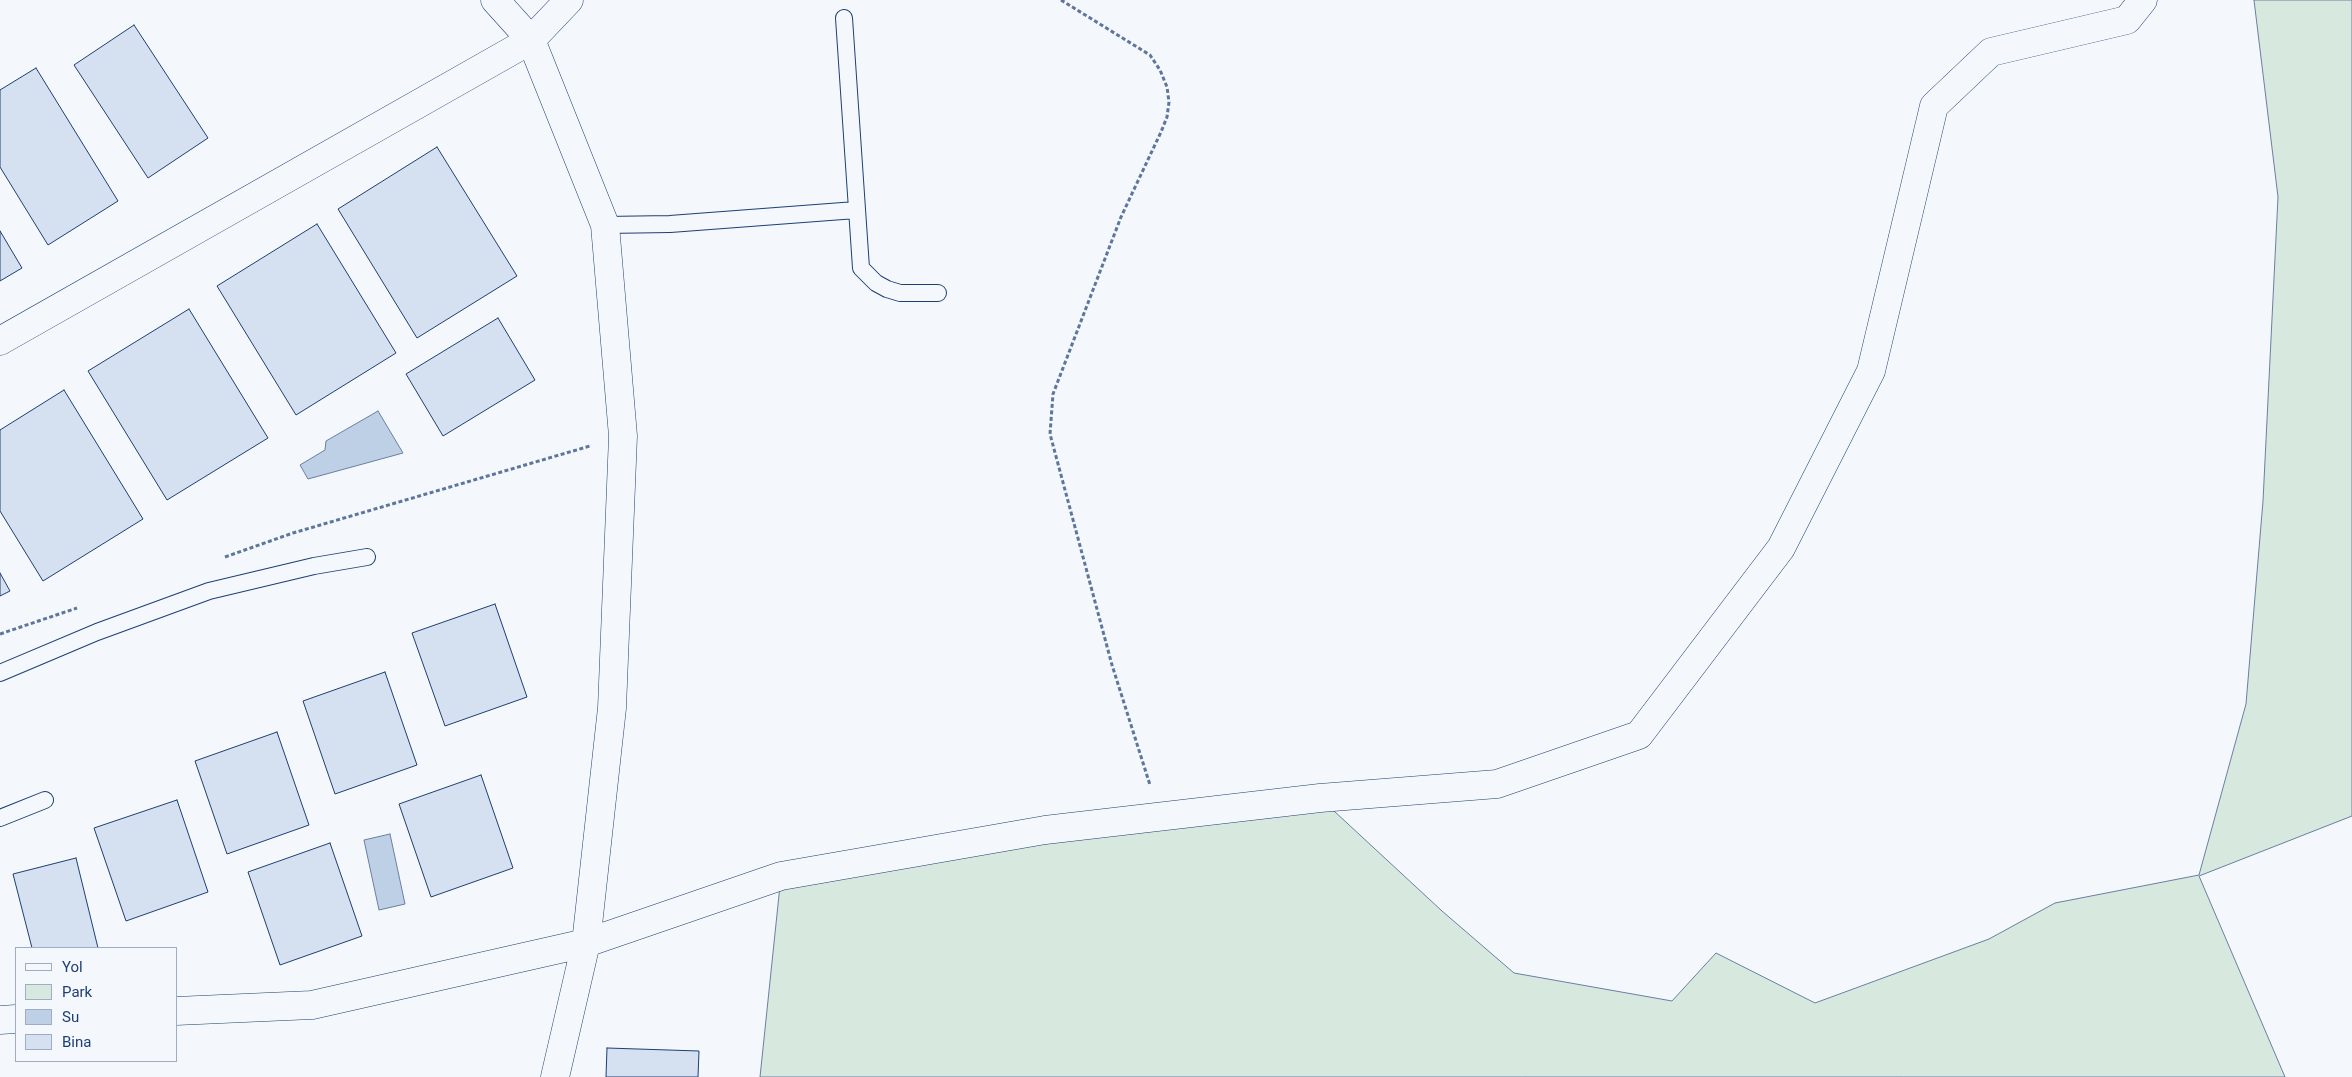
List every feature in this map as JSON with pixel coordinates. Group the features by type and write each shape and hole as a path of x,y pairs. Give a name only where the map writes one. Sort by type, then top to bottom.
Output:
{"street":[{"path":"495,0 531,40 605,225 623,436 612,708 586,944 555,1077"},
{"path":"0,341 531,40 569,0"},
{"path":"178,1011 312,1005 586,944 781,876 1044,830 1320,798 1497,784 1639,735 1781,548 1871,371 1934,106 1991,52 2127,20 2143,0"},
{"path":"0,1020 15,1019"}],"lane":[{"path":"844,18 861,268 868,276 887,289 900,293 938,293"},
{"path":"605,225 670,224 856,210"},
{"path":"0,673 97,632 209,591 314,566 367,557"},
{"path":"0,818 45,800"}],"path":[{"path":"1061,0 1150,55 1160,70 1167,86 1169,102 1167,117 1120,217 1053,394 1050,434 1112,665 1160,817"},
{"path":"220,558 293,533 623,436"},
{"path":"0,634 82,606"}],"green space":[{"path":"2254,0 2352,0 2352,816 2199,876 2285,1077 760,1077 781,876 1320,798 1442,911 1514,973 1672,1001 1716,953 1815,1003 1989,939 2055,903 2199,875 2246,704 2263,501 2278,197"}],"water":[{"path":"378,411 403,453 308,479 300,465 325,450 326,441"},
{"path":"390,834 405,904 379,910 364,840"}],"building":[{"path":"134,25 208,138 148,178 74,65"},
{"path":"36,68 118,201 48,245 0,167 0,90"},
{"path":"437,147 517,276 417,338 338,209"},
{"path":"317,224 396,353 296,415 217,286"},
{"path":"0,231 22,268 0,281"},
{"path":"189,309 268,438 167,500 88,371"},
{"path":"498,318 535,380 443,436 406,374"},
{"path":"64,390 143,519 43,581 0,511 0,430"},
{"path":"0,573 10,591 0,596"},
{"path":"495,604 527,697 445,726 412,633"},
{"path":"385,672 417,765 335,794 303,701"},
{"path":"277,732 309,825 227,854 195,761"},
{"path":"481,775 513,868 431,897 399,804"},
{"path":"177,800 208,892 126,921 94,828"},
{"path":"330,843 362,936 280,965 248,872"},
{"path":"76,858 98,947 32,947 13,874"},
{"path":"607,1048 699,1051 698,1077 606,1077"}]}
